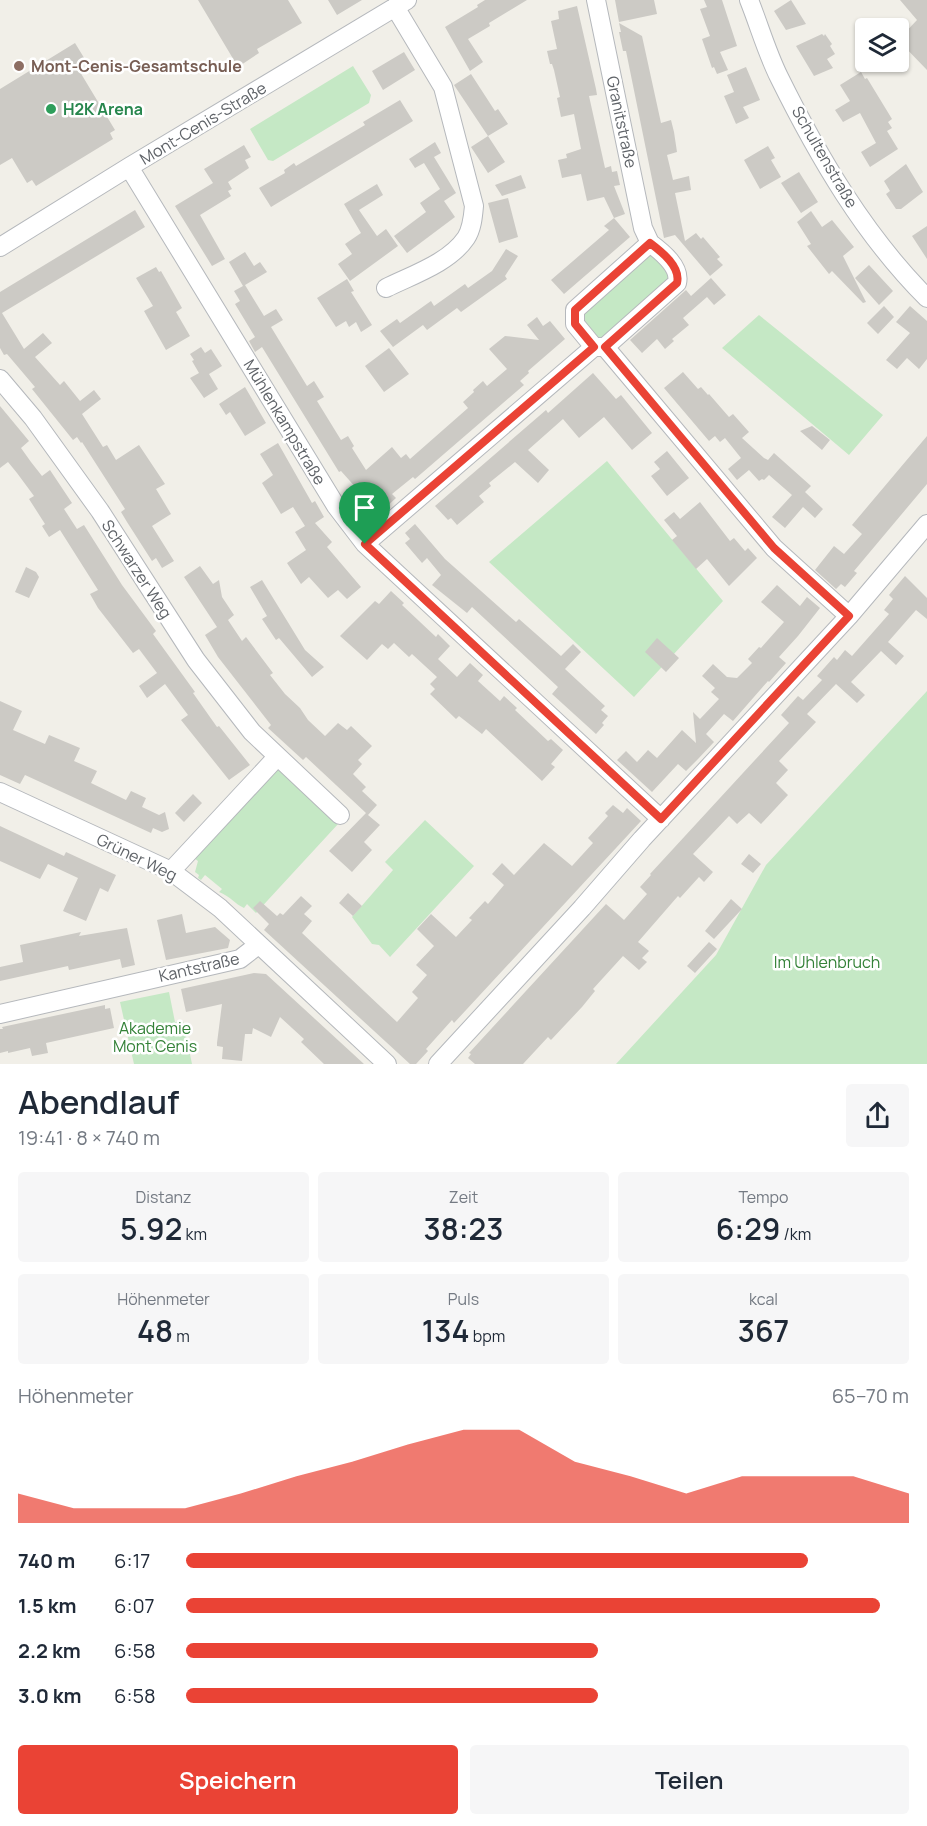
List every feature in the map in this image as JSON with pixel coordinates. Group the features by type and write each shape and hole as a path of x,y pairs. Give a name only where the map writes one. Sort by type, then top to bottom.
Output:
{"street":[{"name":"Granitstraße","path":"365,544 677,283 679,276 677,270 650,243 643,228 596,0"},
{"name":"Schultenstraße","path":"750,0 778,75 824,160 875,238 894,263 927,298"},
{"path":"386,288 444,259 458,247 467,237 472,225 474,206 443,87 401,4"},
{"name":"Mont-Cenis-Straße","path":"0,247 401,4"},
{"name":"Mühlenkampstraße","path":"129,167 336,506 365,544 661,819"},
{"path":"650,243 575,310 575,324 600,347 774,548 849,616"},
{"name":"Schwarzer Weg","path":"0,379 33,418 100,511 196,660 252,732 340,815"},
{"path":"438,1064 849,616 927,524"},
{"path":"171,871 277,757"},
{"name":"Grüner Weg","path":"0,792 171,871 220,908 258,945"},
{"name":"Kantstraße","path":"0,1014 240,960 258,945 387,1064"}],"green space":[{"path":"353,66 371,95 369,103 273,161 268,160 250,129"},
{"path":"648,255 663,265 669,281 606,337 595,337 583,326 581,314"},
{"path":"759,315 883,415 849,455 722,348"},
{"path":"607,461 723,601 634,697 489,562"},
{"name":"Im Uhlenbruch","path":"927,691 927,1064 616,1064 716,955 766,865"},
{"path":"279,769 339,823 256,913 247,904 244,908 219,892 222,889 205,875 201,880 198,878 199,875 195,872 198,861 191,856 272,770"},
{"path":"425,820 474,866 390,957 379,945 372,944 352,917 393,870 385,862"},
{"name":"Akademie Mont Cenis","path":"169,992 175,1022 183,1021 192,1064 134,1064 120,1002"}],"building":[{"path":"198,0 288,0 302,23 257,49 259,53 238,67"},
{"path":"328,0 362,0 337,15"},
{"path":"485,0 527,0 468,39 483,62 470,71 445,27 478,7 477,5"},
{"path":"615,0 654,0 657,14 619,22"},
{"path":"704,0 722,0 737,46 720,52 728,70 717,74 714,67 712,68 702,39 710,36 700,9 707,7"},
{"path":"791,0 806,24 786,30 774,11"},
{"path":"900,0 927,0 927,70 909,51 909,28 917,20"},
{"path":"577,6 596,89 597,95 589,96 605,168 611,166 612,172 617,171 620,185 614,186 625,214 614,218 604,197 587,201 581,174 562,178 558,160 567,158 566,154 581,149 574,114 561,117 557,98 560,97 547,51 557,49 551,21 559,19 558,11"},
{"path":"619,23 642,36 661,123 671,120 674,132 677,152 667,155 673,180 689,176 691,190 675,193 685,241 696,233 701,239 703,237 720,257 717,259 723,265 710,276 675,235 664,238 626,51 623,51 619,32 621,32"},
{"path":"822,34 824,36 825,34 832,44 830,46 835,54 827,59 833,68 814,76 796,46"},
{"name":"H2K Arena","path":"75,43 86,61 77,67 115,130 110,133 113,139 36,186 32,180 27,183 12,158 0,165 0,89"},
{"path":"404,52 415,70 383,90 372,71"},
{"path":"746,67 760,100 743,107 749,118 736,124 724,96 734,92 727,75"},
{"path":"861,72 892,119 888,122 892,128 887,131 898,149 870,167 861,152 876,143 860,113 843,122 835,110 850,101 840,85"},
{"path":"471,74 495,111 498,109 508,124 488,136 454,85"},
{"path":"400,100 413,121 271,207 259,188 285,173 284,170 294,163 296,166 365,125 363,122"},
{"path":"488,136 505,162 488,173 471,147"},
{"path":"435,142 441,153 434,157 456,193 444,201 455,217 407,253 394,236 426,212 420,203 440,189 424,163 415,168 409,159"},
{"path":"244,145 251,157 245,160 249,168 228,182 232,189 228,191 231,196 200,215 225,259 212,266 175,206 213,183 204,169"},
{"path":"768,146 775,158 771,160 781,177 760,189 744,160"},
{"path":"906,164 923,192 901,209 896,209 886,194 890,191 884,181"},
{"path":"799,172 818,202 801,213 781,183"},
{"path":"521,175 526,188 502,196 495,185"},
{"path":"377,184 383,195 359,210 377,236 386,229 398,246 350,281 338,264 352,254 345,244 361,233 344,204"},
{"path":"508,198 518,237 499,243 488,203"},
{"path":"135,210 145,227 2,313 24,349 43,333 52,343 35,357 60,385 64,381 80,401 94,390 101,399 82,414 103,447 107,445 116,460 139,445 165,484 156,489 171,514 152,526 174,561 162,568 156,558 152,561 127,522 121,512 125,509 82,442 77,437 73,440 32,389 35,387 0,348 0,292"},
{"path":"811,211 822,227 832,220 854,247 843,256 866,302 863,303 832,271 829,274 807,246 811,244 797,222"},
{"path":"614,218 630,237 564,294 551,280 609,230 604,226"},
{"path":"927,226 927,259 912,236"},
{"path":"506,249 518,256 505,276 507,279 461,312 457,308 427,330 423,325 393,347 380,331 397,319 400,323 431,301 434,306 465,284 468,288 492,271"},
{"path":"245,252 254,266 260,262 267,272 245,285 264,316 276,309 283,320 271,327 307,386 314,381 324,397 317,401 341,440 348,436 354,446 352,448 366,470 392,447 401,458 406,454 410,459 468,408 463,402 474,392 473,390 483,381 487,386 507,369 489,349 505,336 539,340 527,325 537,317 543,326 550,321 565,339 528,371 529,373 520,381 524,385 415,479 413,477 392,494 396,498 373,519 360,504 366,499 341,471 339,472 262,347 255,352 249,341 255,337 235,304 240,301 234,291 243,286 229,262"},
{"path":"869,265 893,291 879,305 855,278"},
{"path":"156,267 159,272 161,271 182,308 176,312 190,336 166,350 144,311 153,306 136,278"},
{"path":"711,278 726,295 714,305 707,297 683,318 689,325 672,339 674,341 665,349 657,339 642,353 630,340 686,290 691,296"},
{"path":"347,279 354,291 351,292 372,325 361,332 356,322 349,327 346,321 336,327 317,298"},
{"path":"884,306 894,317 878,334 867,323"},
{"path":"910,306 927,321 927,359 919,369 907,358 897,369 886,360 910,333 896,322"},
{"path":"201,347 205,353 211,349 222,366 209,374 218,389 204,398 190,378 199,373 190,354"},
{"path":"389,348 409,374 384,392 365,366"},
{"path":"683,372 698,389 701,387 709,394 729,417 733,414 749,432 742,438 764,458 768,460 774,453 811,486 805,492 823,509 815,518 803,507 785,528 772,517 792,495 769,475 759,481 749,470 737,480 728,469 741,458 725,438 720,442 715,436 709,441 664,388"},
{"path":"593,373 616,399 621,395 652,433 632,450 604,417 579,438 563,419 528,450 549,470 538,483 515,462 489,483 491,486 479,496 484,502 457,525 451,518 448,520 435,506 546,410 548,413"},
{"path":"245,387 266,423 245,436 230,412 226,415 219,404"},
{"path":"0,406 29,441 21,448 31,462 42,476 50,470 72,503 64,509 77,529 84,525 122,585 156,631 153,634 195,692 193,693 217,727 219,726 250,765 229,780 181,720 188,715 165,684 147,698 139,686 157,673 139,649 133,653 98,608 90,594 98,590 60,530 49,537 42,526 45,524 29,499 34,496 17,473 8,462 0,468"},
{"path":"812,426 830,440 822,450 800,431"},
{"path":"927,436 927,484 854,571 857,573 845,587 841,584 836,589 815,570 834,546 844,554 862,534 852,525"},
{"path":"278,443 312,503 315,501 324,517 315,523 332,542 327,547 361,587 347,599 338,590 328,598 309,577 301,584 287,563 306,550 295,532 305,526 293,507 281,514 262,483 273,475 260,454"},
{"path":"667,451 689,478 667,496 651,476 660,469 654,462"},
{"path":"700,502 730,541 734,538 745,551 748,548 757,558 729,586 707,559 696,569 672,540 677,536 664,520 674,512 680,519"},
{"path":"415,524 445,559 516,622 519,619 561,656 573,644 581,652 565,669 605,706 601,710 608,716 596,734 552,694 558,687 472,607 467,613 432,585 441,575 427,558 422,563 405,543 410,539 405,533"},
{"path":"200,566 213,584 219,580 222,597 234,615 228,620 242,641 246,637 273,673 270,675 308,720 325,736 338,723 347,730 351,726 372,746 358,760 362,764 353,774 366,787 362,791 377,805 368,815 380,825 364,842 372,850 352,872 329,851 366,813 306,757 303,760 268,728 271,725 218,657 205,635 217,627 184,577"},
{"path":"26,567 36,572 39,577 29,598 15,592"},
{"path":"905,576 927,598 927,619 916,610 888,642 904,656 896,665 881,651 851,682 865,695 857,703 836,684 807,714 816,722 779,761 788,770 776,783 788,795 761,824 749,813 737,824 729,816 693,854 713,872 704,882 699,877 680,898 678,896 638,942 649,951 642,958 647,962 639,970 623,956 593,989 595,991 582,1007 551,1040 548,1037 523,1064 475,1064 468,1058 471,1054 469,1053 606,904 624,920 647,894 640,887 650,874 789,723 781,715 798,696 803,700 822,680 817,676 834,657 837,660 845,650 852,656 889,614 884,610 893,599 889,595"},
{"path":"262,580 305,650 324,667 312,677 279,638 276,640 262,619 267,616 250,587"},
{"path":"777,585 800,606 807,597 820,608 779,657 786,663 769,682 733,721 724,714 706,734 714,742 686,771 678,764 652,792 617,760 626,751 637,762 648,750 657,758 682,730 696,743 693,712 700,719 719,699 711,692 715,688 702,676 713,664 727,677 737,678 752,663 748,659 784,622 761,602"},
{"path":"391,591 404,603 402,605 436,637 438,634 450,646 438,659 457,677 470,663 483,675 478,681 500,701 504,696 517,708 515,710 548,741 551,739 563,750 551,764 555,767 542,781 486,729 482,734 459,716 456,719 430,694 435,689 430,684 437,677 412,654 409,657 394,643 388,649 382,644 367,660 340,636 375,601 379,604"},
{"path":"657,638 679,658 666,672 645,652"},
{"path":"0,701 22,711 13,730 45,744 49,735 80,748 74,761 97,771 91,783 126,800 131,791 146,798 142,807 159,815 165,812 169,829 162,832 153,828 151,833 25,775 20,784 0,775"},
{"path":"193,794 202,803 184,822 175,813"},
{"path":"613,805 623,813 627,808 641,821 454,1023 452,1020 416,1064 410,1064 264,930 269,924 253,908 260,901 277,916 280,913 283,915 301,896 312,906 304,914 312,921 302,933 397,1022 418,998 412,992 427,975 416,965 434,946 417,929 431,914 456,937 472,920 469,918 485,901 488,904 504,885 492,874 502,863 514,875 544,843 572,866 593,843 588,838 608,816 605,813"},
{"path":"0,826 64,856 66,852 116,875 108,892 100,888 86,921 63,911 78,878 48,864 40,879 0,861"},
{"path":"749,854 761,864 753,873 741,864"},
{"path":"348,893 362,906 353,916 339,903"},
{"path":"731,899 742,909 714,939 705,931"},
{"path":"182,914 186,933 215,927 230,940 228,948 166,960 157,920"},
{"path":"127,928 135,965 122,968 120,959 69,970 68,966 0,981 0,967 23,962 20,945 81,932 79,936"},
{"path":"709,942 717,949 695,973 687,966"},
{"path":"254,973 266,974 364,1064 324,1064 301,1042 304,1039 280,1017 271,1037 253,1028 252,1034 245,1034 242,1061 222,1059 223,1047 217,1046 217,1043 222,1004 186,1012 181,989"},
{"path":"105,1005 105,1009 110,1008 114,1028 46,1043 48,1053 32,1056 30,1048 0,1053 0,1029 3,1029 2,1027"}],"place":[{"name":"Mont-Cenis-Gesamtschule","path":"19,66"},
{"name":"H2K Arena","path":"51,109"}],"route":[{"path":"650,243 677,270 679,276 677,283 605,347 774,548 849,616 661,819 365,544 594,347 575,324 573,317 575,310 580,303 650,243"}]}
